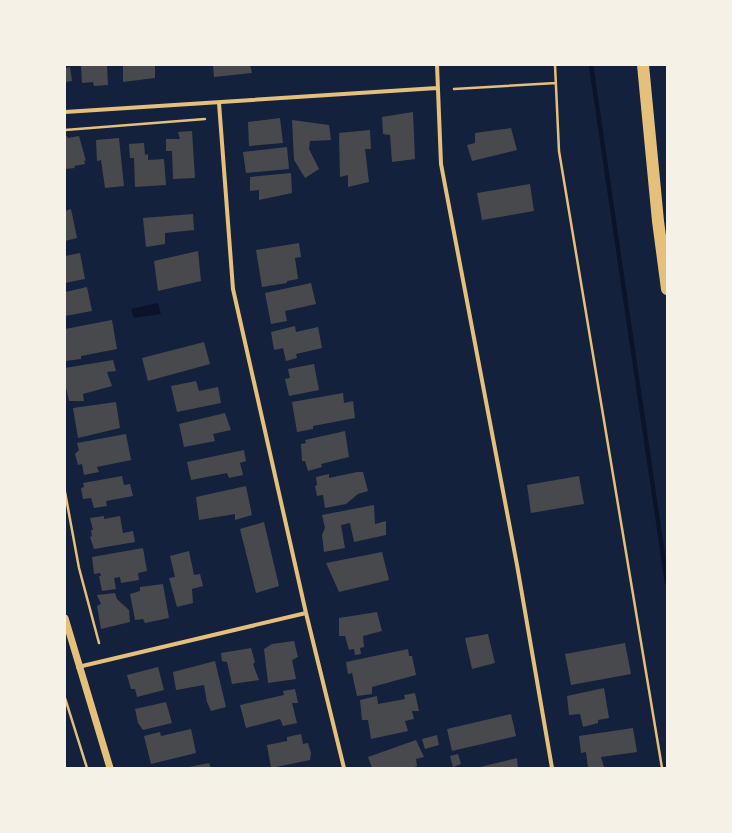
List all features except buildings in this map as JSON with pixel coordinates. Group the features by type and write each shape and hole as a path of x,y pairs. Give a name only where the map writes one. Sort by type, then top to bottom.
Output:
{"highway":[{"path":"643,65 658,221 667,289"}],"street":[{"path":"437,65 441,164 517,566 552,768"},
{"path":"65,112 438,88"},
{"path":"219,103 233,289 306,613 344,768"},
{"path":"78,667 306,613"},
{"path":"65,618 78,667 110,768"}],"path":[{"path":"555,65 559,151 662,768"},
{"path":"454,89 556,83"},
{"path":"65,130 205,119"},
{"path":"65,492 79,568 99,643"},
{"path":"65,698 87,768"}],"water":[{"path":"158,303 161,314 134,318 131,309"}],"waterway":[{"path":"591,65 667,583"}]}
